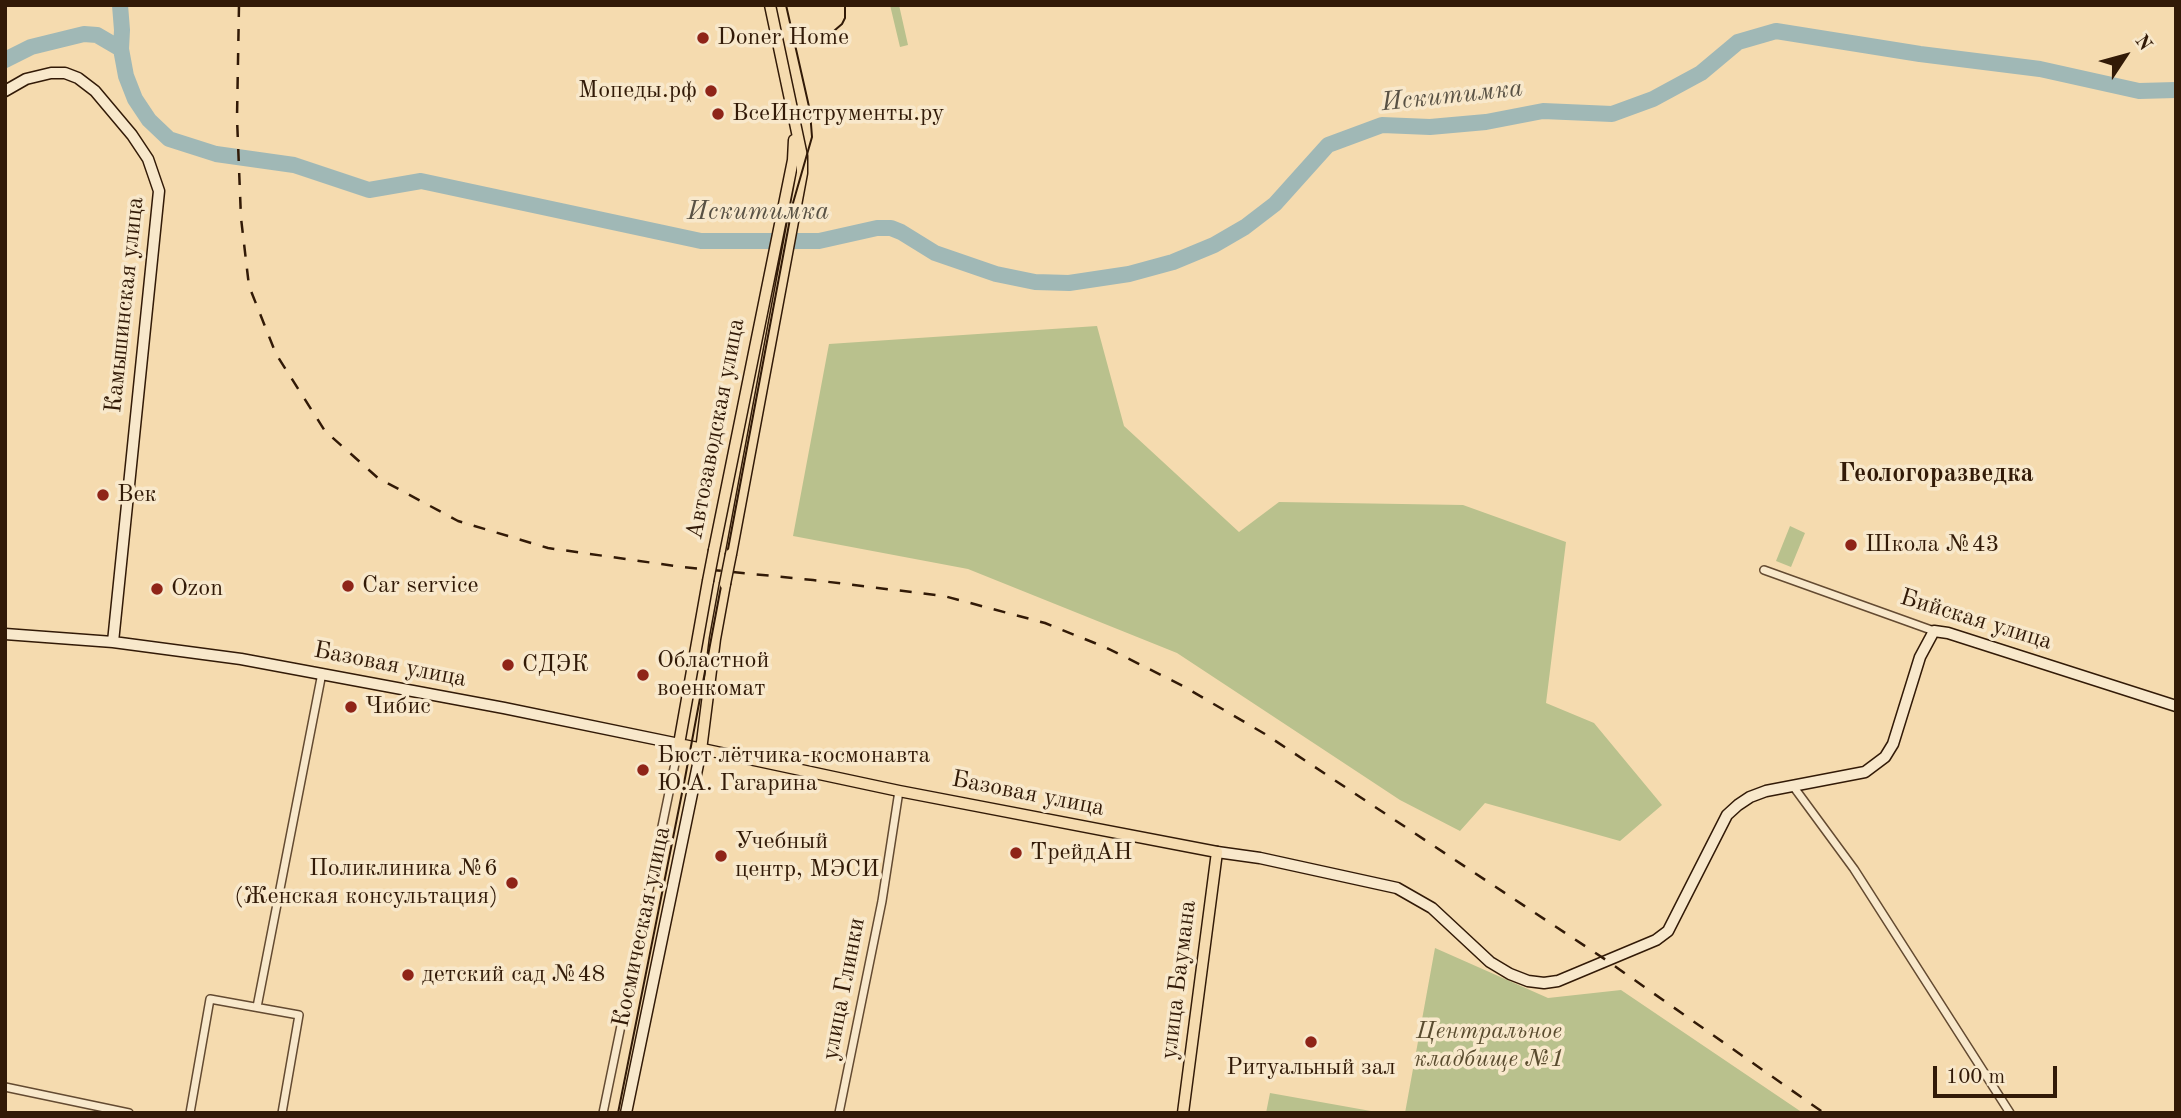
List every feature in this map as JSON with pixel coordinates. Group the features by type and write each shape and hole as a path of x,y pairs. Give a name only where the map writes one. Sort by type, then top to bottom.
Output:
{"main road":[{"name":"Автозаводская улица","path":"701,750 715,639 798,204 802,156 770,5"},
{"name":"Автозаводская улица","path":"679,744 714,550 793,160 795,123"},
{"name":"Базовая улица","path":"679,744 1217,852"},
{"name":"улица Баумана","path":"1183,1113 1217,852"}],"street":[{"name":"Камышинская улица","path":"5,91 26,79 51,73 65,73 78,78 95,92 132,135 148,159 159,191 113,642"},
{"name":"Бийская улица","path":"1764,570 1934,631 2176,706"},
{"path":"1217,852 1260,858 1397,888 1432,908 1490,962 1510,974 1528,981 1558,981 1656,940 1668,932 1727,815 1751,797 1865,772 1885,757 1893,744 1920,657 1934,631"},
{"name":"Базовая улица","path":"5,634 113,642 241,659 679,744"},
{"path":"257,1007 322,673"},
{"name":"Космическая улица","path":"603,1113 679,744"},
{"name":"Космическая улица","path":"626,1113 701,750"},
{"path":"1793,786 1854,869 2010,1113"},
{"name":"улица Глинки","path":"839,1113 882,901 899,790"},
{"path":"190,1113 210,999 299,1014 282,1113"},
{"path":"5,1087 129,1113"},
{"path":"81,1113 83,1103"}],"green space":[{"path":"890,5 899,5 908,45 900,47"},
{"path":"1097,326 1124,426 1239,532 1279,502 1463,505 1566,542 1546,703 1594,723 1662,805 1620,841 1485,803 1460,831 1400,800 1177,653 968,569 793,536 829,344"},
{"path":"1790,526 1805,533 1791,567 1776,561"},
{"name":"Центральное кладбище №1","path":"1435,948 1548,998 1621,990 1803,1113 1405,1113"},
{"name":"Центральное кладбище №1","path":"1270,1093 1382,1113 1266,1113"}],"waterway":[{"name":"Искитимка","path":"120,5 121,49 126,76 135,99 149,120 169,139 216,154 294,165 369,190 421,181 701,241 819,241 877,228 891,228 935,253 996,274 1035,282 1069,283 1129,274 1173,262 1214,245 1245,227 1275,204 1328,145 1382,125 1430,127 1486,122 1543,111 1612,114 1653,99 1701,73 1738,42 1776,31 1920,54 2040,69 2139,91 2176,90"},
{"path":"5,60 31,47 84,34 97,35 121,49"}],"tram line":[{"path":"618,1113 685,778 793,203 812,137 810,111 786,5"},
{"path":"790,28 808,39 828,36 842,24 845,5"}],"railway":[{"path":"239,5 237,118 241,218 249,286 276,354 325,431 378,478 458,521 548,548 682,567 944,596 1045,623 1107,648 1183,686 1265,734 1606,960 1824,1113"}],"place":[{"name":"Doner Home","path":"703,38"},
{"name":"Мопеды.рф","path":"711,91"},
{"name":"ВсеИнструменты.ру","path":"718,114"},
{"name":"Век","path":"103,495"},
{"name":"Школа №43","path":"1851,545"},
{"name":"Car service","path":"348,586"},
{"name":"Ozon","path":"157,589"},
{"name":"СДЭК","path":"508,665"},
{"name":"Областной военкомат","path":"643,675"},
{"name":"Чибис","path":"351,707"},
{"name":"Бюст лётчика-космонавта Ю.А. Гагарина","path":"643,770"},
{"name":"ТрейдАН","path":"1016,853"},
{"name":"Учебный центр, МЭСИ","path":"721,856"},
{"name":"Поликлиника №6 (Женская консультация)","path":"512,883"},
{"name":"детский сад №48","path":"408,975"},
{"name":"Ритуальный зал","path":"1311,1042"}],"district":[{"name":"Геологоразведка","path":"1936,474"}]}
